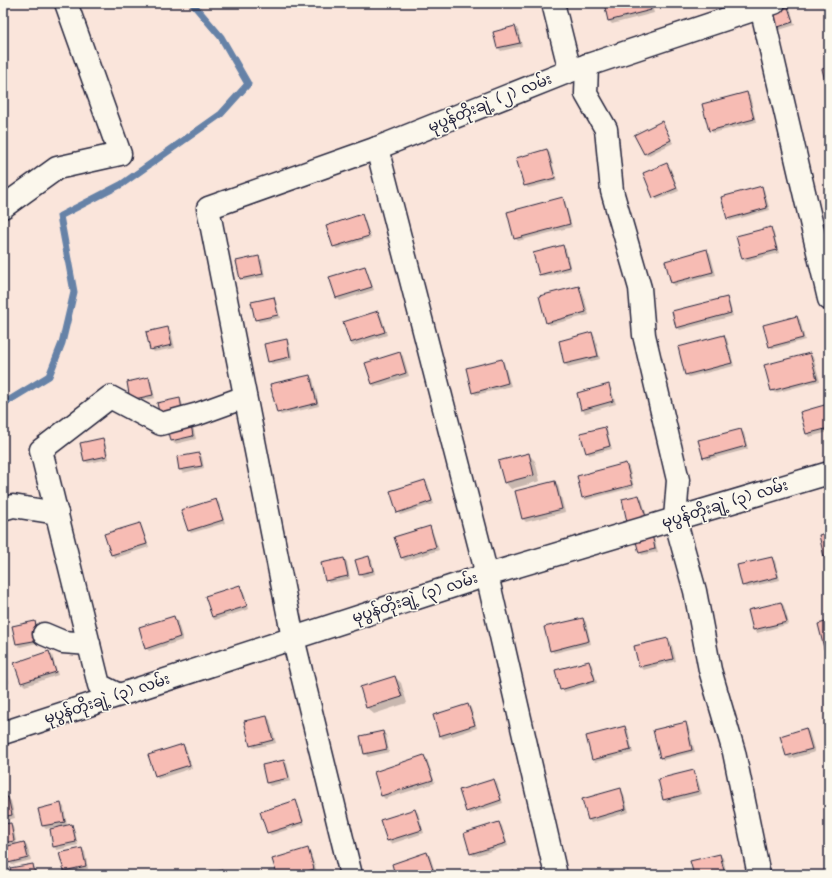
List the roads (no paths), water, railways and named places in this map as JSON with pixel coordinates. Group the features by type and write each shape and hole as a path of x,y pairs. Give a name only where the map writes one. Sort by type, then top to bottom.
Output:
{"street":[{"path":"3,207 57,168 120,154 66,3"},
{"path":"553,3 579,68 586,94 606,129 612,191 640,288 644,335 678,480 675,519 695,591 710,670 734,752 759,875"},
{"path":"765,4 829,299"},
{"name":"မုပွန်တိုးချဲ့ (၂) လမ်း","path":"245,396 208,208 377,148 579,68 765,4"},
{"path":"377,148 487,575 556,875"},
{"path":"119,695 99,685 41,450 110,397 160,424 198,414 245,396 293,638 351,875"},
{"name":"မုပွန်တိုးချဲ့ (၃) လမ်း","path":"3,733 487,575 829,473"},
{"path":"3,509 13,506 57,513"},
{"path":"44,634 63,642 89,644"}],"waterway":[{"path":"3,404 49,376 62,343 74,292 60,216 122,184 221,114 248,84 221,37 192,3"}]}
